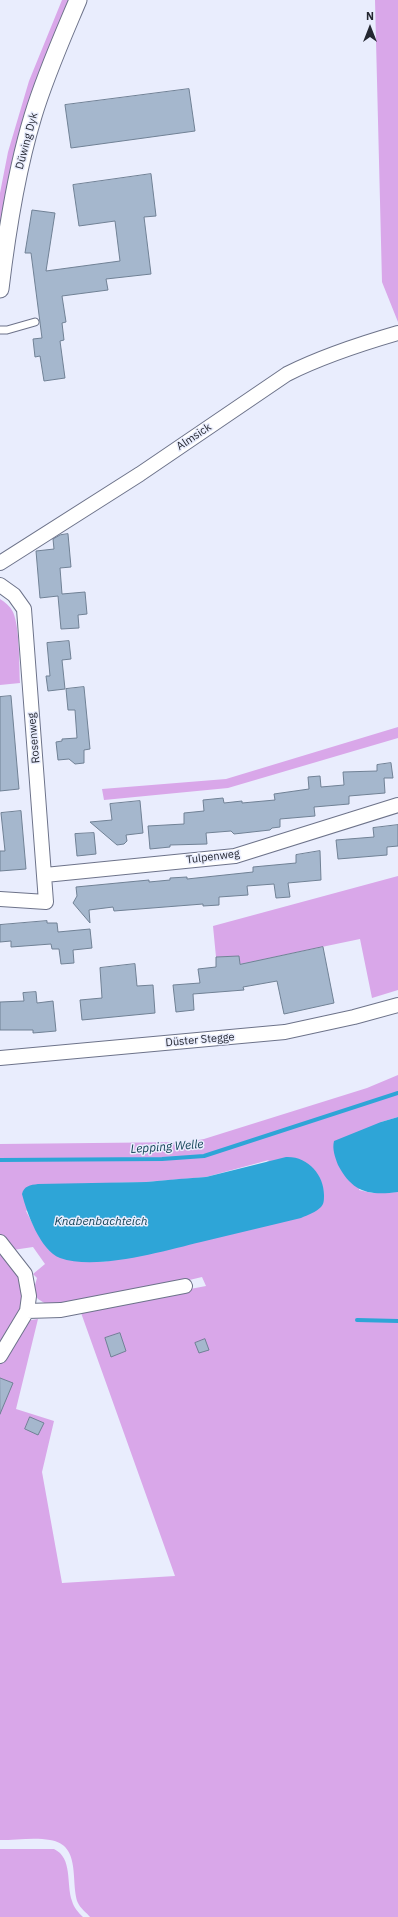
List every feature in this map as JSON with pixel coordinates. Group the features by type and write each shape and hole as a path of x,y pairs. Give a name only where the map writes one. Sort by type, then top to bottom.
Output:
{"street":[{"name":"Düwing Dyk","path":"0,289 13,198 33,115 60,41 78,0"},
{"name":"Almsick","path":"0,563 140,474 287,374 311,362 348,348 398,333"},
{"name":"Rosenweg","path":"0,585 14,595 24,609 46,902 0,899"},
{"name":"Tulpenweg","path":"45,875 236,856 398,805"},
{"name":"Düster Stegge","path":"0,1058 285,1032 354,1017 398,1005"},
{"path":"0,1242 25,1274 29,1296 27,1311 0,1356"},
{"path":"27,1311 61,1310 185,1286"}],"lane":[{"path":"0,330 7,330 35,322"}],"shaded area":[{"path":"62,0 74,0 0,248 0,193 8,152 29,81"},
{"path":"375,0 398,0 398,322 382,282"},
{"path":"0,599 6,603 13,612 17,627 20,683 0,685"},
{"path":"398,727 398,738 228,788 104,800 102,789 226,779"},
{"path":"398,876 398,990 372,998 360,939 240,964 239,956 216,957 213,926"},
{"path":"398,1075 398,1117 381,1122 359,1190 372,1193 398,1192 398,1917 90,1917 78,1903 71,1857 67,1849 60,1843 44,1839 0,1840 0,1363 25,1321 38,1319 16,1409 54,1421 42,1472 62,1583 175,1576 80,1310 206,1286 202,1277 78,1304 46,1304 38,1299 33,1292 37,1278 33,1274 45,1264 33,1247 13,1250 0,1235 0,1144 187,1142 204,1139 367,1088","holes":["269,1160 178,1247 103,1262 59,1257 40,1238 26,1211 76,1184 146,1182 206,1177"]},
{"path":"0,1249 23,1279 22,1311 0,1351"},
{"path":"0,1849 54,1849 60,1853 64,1859 68,1872 70,1894 73,1903 76,1910 83,1917 0,1917"}],"water":[{"path":"398,1117 398,1192 378,1193 362,1190 349,1181 343,1174 335,1156 334,1141 381,1122"},
{"name":"Knabenbachteich","path":"286,1157 308,1163 318,1174 321,1180 324,1195 322,1206 319,1209 301,1218 168,1250 111,1261 75,1261 60,1258 53,1254 46,1247 35,1230 22,1194 24,1189 28,1186 38,1184 146,1182 206,1177"}],"building":[{"path":"189,89 195,131 71,148 65,105"},
{"path":"151,174 156,216 144,217 151,274 106,279 108,290 62,296 66,322 62,323 64,340 60,341 65,378 44,381 40,356 35,357 33,339 42,338 31,253 25,253 32,210 55,213 46,271 120,261 115,221 79,226 73,185"},
{"path":"68,534 71,567 60,568 62,594 85,592 87,614 78,615 79,628 61,629 58,596 40,598 36,551 54,549 53,539 60,535"},
{"path":"69,641 71,659 62,660 65,689 48,691 46,676 50,676 47,643"},
{"path":"84,687 90,749 84,750 84,763 75,764 69,759 58,760 56,742 62,741 62,739 77,738 75,710 68,710 66,689"},
{"path":"11,696 19,789 0,791 0,697"},
{"path":"391,763 393,778 384,778 385,793 349,796 349,804 314,807 315,816 280,819 280,827 272,828 270,830 234,834 231,831 206,833 207,844 170,845 170,847 150,849 148,826 184,824 184,813 204,811 203,800 223,798 224,803 242,801 242,803 275,800 274,794 309,789 308,777 320,776 321,787 344,785 343,772 377,771 377,765"},
{"path":"140,801 143,833 126,835 127,841 124,844 117,845 90,822 112,820 110,804"},
{"path":"21,811 26,869 0,871 0,851 5,851 1,813"},
{"path":"398,825 398,846 387,847 387,855 338,859 336,840 374,837 373,828"},
{"path":"94,833 96,854 77,856 75,834"},
{"path":"320,851 321,880 288,883 290,897 276,898 274,884 247,886 248,895 219,897 219,905 203,906 203,904 114,911 113,907 89,910 90,923 73,903 77,896 76,887 149,880 149,882 170,880 170,878 187,877 187,879 253,872 253,867 296,863 296,855"},
{"path":"47,921 47,923 57,923 58,932 90,929 92,948 73,950 74,963 61,964 59,949 52,949 51,944 11,947 11,941 0,942 0,925"},
{"path":"323,947 334,1003 284,1014 277,981 243,987 244,990 193,994 194,1010 176,1012 173,985 200,983 198,969 216,967 216,957 239,956 240,964"},
{"path":"135,964 137,986 153,985 155,1013 82,1020 80,1000 102,998 100,968"},
{"path":"36,992 37,1003 53,1001 56,1031 33,1033 33,1030 0,1030 0,1002 24,1001 23,993"},
{"path":"120,1333 126,1351 111,1357 105,1338"},
{"path":"205,1339 209,1350 199,1353 195,1343"},
{"path":"0,1378 13,1383 0,1414"},
{"path":"30,1417 44,1423 38,1435 25,1429"}],"waterway":[{"name":"Lepping Welle","path":"0,1160 162,1159 204,1156 398,1093"},
{"path":"357,1320 398,1321"}]}
